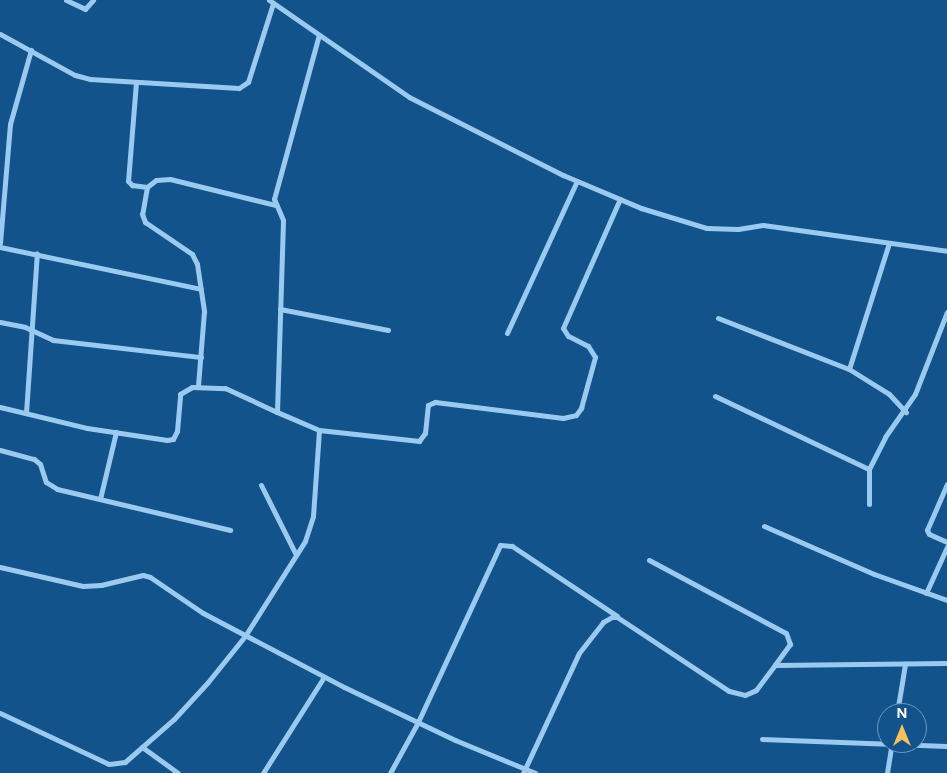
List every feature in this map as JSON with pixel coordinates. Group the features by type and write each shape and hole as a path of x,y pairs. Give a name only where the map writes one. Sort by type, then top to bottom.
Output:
{"street":[{"path":"66,0 85,8 92,0"},
{"path":"0,34 75,75 90,79 243,87 248,82 271,2 409,97 577,181 620,199 707,228 738,229 763,225 947,251"},
{"path":"277,412 283,220 275,205 275,191 319,35"},
{"path":"31,50 10,124 0,245 201,289"},
{"path":"136,82 128,181 132,185 147,187"},
{"path":"198,386 204,310 201,289 192,254 145,222 142,214 147,187 156,180 170,179 275,205"},
{"path":"508,333 577,181"},
{"path":"0,407 116,432 173,439 177,431 180,394 185,389 198,386 225,388 319,430 419,441 425,433 428,405 435,402 563,418 576,415 581,408 595,357 588,346 568,336 563,328 620,199"},
{"path":"849,369 889,243"},
{"path":"26,413 38,253"},
{"path":"280,309 388,330"},
{"path":"869,504 869,469 885,437 906,412 947,312"},
{"path":"718,318 849,369 889,394 906,412"},
{"path":"0,322 32,331 53,340 201,357"},
{"path":"715,396 869,469"},
{"path":"0,713 115,766 125,762 142,747 202,688 245,636 311,530 314,516 319,430"},
{"path":"100,500 116,432"},
{"path":"0,450 34,459 52,487 230,530"},
{"path":"947,484 927,530 929,534 947,542"},
{"path":"261,485 296,555"},
{"path":"764,526 926,594 947,600"},
{"path":"390,773 418,722 500,545 512,546 738,694 752,694 790,644 786,633 649,560"},
{"path":"926,594 947,547"},
{"path":"0,567 83,586 101,585 143,575 157,580 203,613 324,677 524,771 534,773"},
{"path":"524,771 579,654 602,622 618,617"},
{"path":"775,665 947,663"},
{"path":"899,703 905,664"},
{"path":"264,773 324,677"},
{"path":"762,739 877,743"},
{"path":"927,745 947,746"},
{"path":"142,747 178,773"},
{"path":"887,773 890,753"}]}
